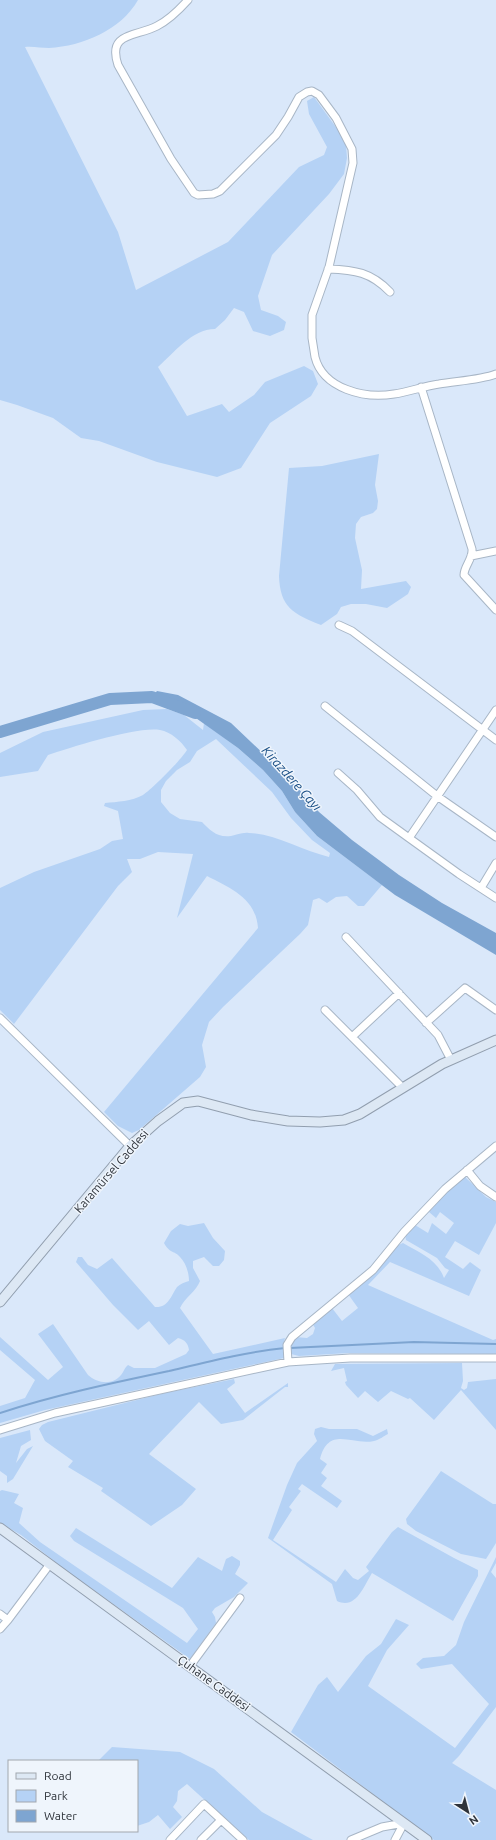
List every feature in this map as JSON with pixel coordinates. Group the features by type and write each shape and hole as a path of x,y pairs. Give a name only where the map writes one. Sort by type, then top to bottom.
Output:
{"main road":[{"name":"Karamürsel Caddesi","path":"0,1302 130,1146 174,1109 191,1101 198,1101 266,1118 305,1122 325,1122 353,1117 452,1060 496,1040"},
{"name":"Çuhane Caddesi","path":"0,1528 427,1840"}],"street":[{"path":"188,0 161,24 147,31 122,39 115,48 118,65 171,159 194,193 198,195 213,194 224,186 276,135 288,117 296,101 303,93 312,91 319,95 344,132 353,156 328,269 312,314 311,322 316,363 324,375 343,388 368,395 396,394 421,387 496,374"},
{"path":"328,269 362,273 381,283 390,292"},
{"path":"421,387 472,549 471,556 464,570 466,578 496,610"},
{"path":"471,556 496,551"},
{"path":"339,625 352,631 496,740"},
{"path":"325,706 437,796 496,837"},
{"path":"409,838 496,710"},
{"path":"338,773 357,790 383,819 459,874 496,898"},
{"path":"481,888 496,863"},
{"path":"346,937 438,1035 452,1060"},
{"path":"426,1023 465,988 496,1010"},
{"path":"352,1037 399,993"},
{"path":"325,1010 403,1088"},
{"path":"0,1018 130,1146"},
{"path":"287,1358 288,1342 297,1332 373,1270 404,1232 445,1189 496,1146"},
{"path":"467,1170 480,1186 496,1197"},
{"path":"0,1430 55,1413 287,1358 496,1358"},
{"path":"0,1629 50,1564"},
{"path":"190,1666 240,1598"},
{"path":"0,1614 8,1620"},
{"path":"170,1840 204,1804 243,1840"},
{"path":"201,1840 220,1820"},
{"path":"351,1840 382,1827 404,1823"},
{"path":"395,1840 404,1823"}],"green space":[{"path":"0,0 138,0 131,11 122,20 111,28 88,40 62,47 25,47 118,232 136,290 228,242 299,167 324,155 327,147 309,114 307,101 314,97 338,130 346,145 347,158 344,174 329,194 272,255 258,296 261,310 278,316 286,322 284,330 270,336 253,331 244,312 234,308 225,320 215,329 207,330 191,337 158,367 187,416 222,404 229,412 254,395 265,382 304,366 313,371 318,384 311,396 270,423 241,468 217,477 157,462 99,441 81,438 53,418 0,400"},
{"path":"379,454 375,485 378,501 377,509 373,513 361,517 356,524 355,538 362,570 361,589 406,581 411,587 408,594 387,608 366,604 351,604 341,607 337,614 321,625 303,617 290,608 285,602 280,587 279,576 289,468 322,466"},
{"path":"167,709 184,715 203,730 204,723 238,748 263,770 282,791 295,812 317,836 382,885 364,906 358,906 347,896 336,897 327,903 319,898 313,900 308,925 209,1022 202,1045 206,1067 200,1077 139,1130 132,1133 118,1126 104,1112 258,928 256,918 252,909 240,895 207,876 177,918 193,854 158,852 140,859 127,859 132,872 118,886 14,1024 0,1010 0,888 34,872 100,849 112,841 123,839 118,811 104,806 105,803 129,800 143,795 166,774 187,750 175,737 164,731 137,731 105,738 48,755 38,771 0,777 0,753 43,732 143,710","holes":["216,739 272,792 291,818 312,840 330,853 329,857 279,839 259,834 244,833 231,836 218,835 202,822 180,819 170,813 161,802 161,790 166,781 177,770 190,762 197,751"]},
{"path":"464,1176 486,1197 496,1202 496,1223 479,1255 455,1241 445,1257 463,1269 470,1262 481,1270 469,1296 390,1262 368,1285 493,1340 496,1339 496,1354 348,1353 299,1356 291,1354 289,1348 296,1337 307,1338 313,1334 315,1328 312,1323 332,1308 342,1321 358,1308 348,1294 379,1269 396,1246 403,1243 422,1253 437,1266 444,1278 449,1270 445,1268 437,1258 406,1240 405,1235 415,1225 428,1233 432,1223 446,1234 454,1223 440,1212 436,1218 429,1212"},
{"path":"204,1223 213,1238 225,1251 224,1260 219,1266 213,1266 204,1257 193,1261 193,1268 200,1281 180,1308 213,1354 285,1338 283,1345 284,1358 45,1410 0,1423 0,1406 25,1398 35,1380 0,1350 0,1337 48,1380 63,1367 38,1334 53,1324 88,1375 96,1380 104,1382 113,1381 122,1374 128,1365 134,1368 155,1368 186,1354 189,1350 186,1342 178,1338 169,1345 149,1321 138,1330 113,1305 76,1262 78,1257 82,1257 88,1265 97,1269 112,1258 155,1307 163,1306 169,1301 178,1286 189,1281 188,1271 184,1262 178,1255 168,1249 164,1243 171,1231 180,1224 188,1226"},
{"path":"462,1363 463,1381 461,1388 464,1390 467,1388 468,1382 496,1379 496,1430 461,1390 434,1420 410,1398 408,1399 391,1391 378,1402 365,1391 358,1398 346,1385 345,1382 347,1381 344,1368 331,1371 335,1364"},
{"path":"234,1379 235,1383 227,1389 245,1413 288,1383 288,1387 285,1387 243,1420 221,1424 199,1402 149,1454 196,1489 182,1505 151,1526 101,1491 103,1488 68,1467 73,1461 45,1441 39,1429 42,1425 48,1422 165,1393"},
{"path":"321,1427 329,1429 357,1429 373,1436 387,1429 388,1434 374,1441 366,1442 342,1439 329,1443 324,1449 320,1459 327,1464 321,1473 327,1478 321,1486 342,1501 337,1508 302,1484 298,1489 301,1491 289,1507 292,1510 273,1540 336,1582 345,1569 353,1578 358,1580 369,1571 366,1567 392,1532 398,1527 478,1570 478,1576 453,1621 372,1573 359,1595 354,1600 344,1603 337,1601 332,1584 268,1538 287,1485 297,1463 317,1441 314,1434 315,1429"},
{"path":"30,1430 31,1440 21,1446 16,1463 27,1449 33,1446 13,1479 7,1483 7,1476 0,1471 0,1438"},
{"path":"441,1471 493,1504 496,1504 496,1543 486,1559 461,1554 416,1531 407,1524 406,1519"},
{"path":"2,1490 19,1494 14,1503 23,1508 19,1523 40,1542 187,1643 198,1629 183,1608 74,1541 70,1536 76,1528 172,1588 198,1557 222,1571 226,1559 232,1556 240,1561 240,1565 235,1574 248,1583 234,1597 215,1608 212,1612 216,1623 190,1659 63,1568 21,1535 0,1523 0,1491"},
{"path":"496,1557 496,1563 491,1572 496,1578 496,1707 452,1763 496,1790 496,1840 434,1840 291,1732 318,1685 327,1677 338,1692 366,1656 381,1644 396,1619 409,1625 387,1650 368,1686 455,1748 489,1704 452,1664 421,1669 416,1664 423,1658 444,1656 456,1645 464,1622"},
{"path":"112,1747 180,1752 214,1769 262,1812 313,1840 249,1840 187,1784 178,1791 177,1801 173,1807 182,1817 170,1829 158,1815 149,1822 138,1826 138,1760 99,1760"}],"water":[{"path":"157,691 178,695 231,723 288,777 319,812 352,840 399,875 442,903 496,933 496,955 395,895 317,836 295,812 282,791 263,770 238,748 172,701 152,697"}],"waterway":[{"name":"Kirazdere Çayı","path":"0,732 110,699 152,697 195,713"},
{"path":"290,1348 414,1342 496,1344"},
{"path":"0,1413 105,1385 256,1352 285,1348"}]}
